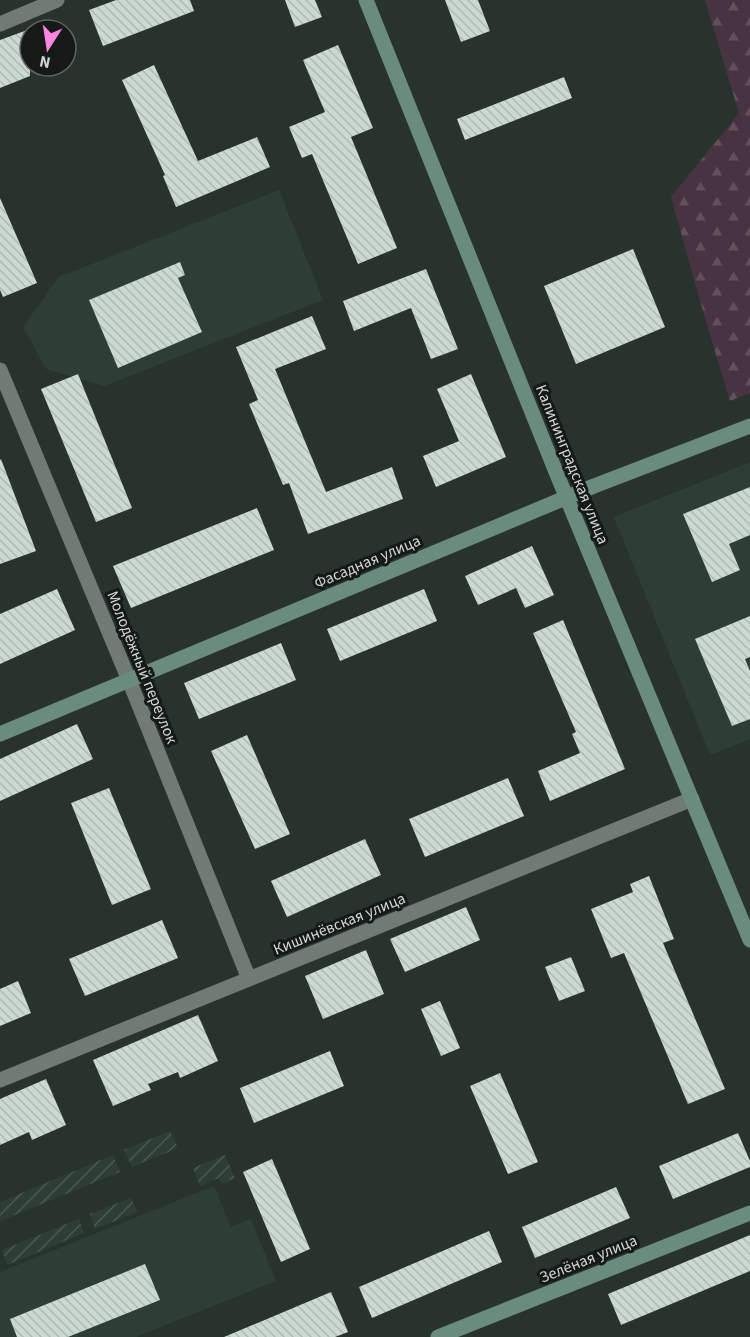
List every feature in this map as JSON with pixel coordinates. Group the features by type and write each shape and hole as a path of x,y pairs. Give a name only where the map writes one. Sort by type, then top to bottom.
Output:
{"street":[{"path":"0,24 57,0"},
{"name":"Калининградская улица","path":"366,0 567,498 750,940"},
{"name":"Молодёжный переулок","path":"0,370 129,680 249,979"},
{"name":"Фасадная улица","path":"0,734 567,498 750,426"},
{"name":"Кишинёвская улица","path":"0,1080 692,799"},
{"name":"Зелёная улица","path":"438,1337 750,1213"}],"shaded area":[{"path":"279,190 323,300 104,386 46,369 23,327 59,277"},
{"path":"750,462 750,739 710,755 614,517"},
{"path":"170,1131 178,1148 132,1167 124,1150"},
{"path":"113,1155 120,1172 0,1221 0,1202"},
{"path":"225,1155 235,1178 222,1184 219,1178 200,1186 193,1168"},
{"path":"214,1186 231,1227 251,1219 276,1281 136,1337 0,1337 0,1272"},
{"path":"131,1198 137,1212 95,1229 90,1214"},
{"path":"79,1219 84,1233 7,1265 2,1250"}],"green space":[{"path":"705,0 750,0 750,393 730,401 671,197 739,113"}],"building":[{"path":"116,0 190,0 194,11 103,46 89,10"},
{"path":"285,0 315,0 322,17 295,27"},
{"path":"445,0 478,0 490,31 461,42"},
{"path":"18,33 18,78 25,78 0,88 0,40"},
{"path":"338,45 373,128 351,137 397,248 358,264 312,154 302,158 289,127 325,112 303,60"},
{"path":"154,65 198,161 257,137 270,167 176,207 163,176 165,175 122,80"},
{"path":"564,77 572,98 465,140 457,119"},
{"path":"0,198 37,283 3,297 0,290"},
{"path":"633,249 665,327 576,364 544,286"},
{"path":"180,262 185,275 178,278 202,332 118,368 89,300"},
{"path":"426,269 458,349 431,359 411,308 354,331 343,301"},
{"path":"312,316 326,349 275,369 326,492 392,467 403,499 308,534 289,483 283,485 249,404 258,400 236,347"},
{"path":"78,374 132,508 96,522 41,389"},
{"path":"471,374 506,457 436,487 423,456 459,441 437,389"},
{"path":"0,460 36,551 0,564"},
{"path":"750,487 750,535 729,544 740,570 712,582 683,514"},
{"path":"257,508 274,550 131,608 113,566"},
{"path":"532,546 554,595 525,608 516,588 478,605 465,576"},
{"path":"57,589 75,630 0,664 0,614"},
{"path":"424,589 437,621 340,661 327,629"},
{"path":"750,616 750,657 745,659 750,671 750,719 732,726 695,639"},
{"path":"563,620 625,769 550,801 538,771 580,753 572,734 576,732 533,633"},
{"path":"281,643 296,680 199,719 184,683"},
{"path":"77,724 93,759 0,801 0,759"},
{"path":"247,735 290,834 255,849 211,751"},
{"path":"508,778 524,816 425,857 409,819"},
{"path":"109,788 151,889 112,905 71,803"},
{"path":"365,839 381,875 287,917 271,881"},
{"path":"649,876 674,939 663,943 725,1089 688,1104 624,953 611,958 591,909 633,892 630,884"},
{"path":"466,907 480,940 405,972 390,939"},
{"path":"162,920 178,958 85,996 69,959"},
{"path":"366,950 384,994 323,1019 305,976"},
{"path":"571,957 585,991 559,1001 545,967"},
{"path":"18,981 31,1013 0,1026 0,989"},
{"path":"440,1001 460,1048 441,1056 421,1009"},
{"path":"198,1015 218,1061 180,1078 178,1072 148,1084 151,1090 113,1106 93,1060"},
{"path":"330,1051 344,1086 254,1123 240,1088"},
{"path":"500,1073 538,1162 508,1174 470,1086"},
{"path":"46,1079 66,1125 32,1140 29,1132 0,1145 0,1099"},
{"path":"738,1133 750,1161 750,1167 673,1199 659,1166"},
{"path":"272,1159 310,1249 281,1262 243,1172"},
{"path":"616,1187 630,1218 535,1258 522,1227"},
{"path":"489,1231 502,1262 372,1318 359,1287"},
{"path":"750,1235 750,1271 621,1325 608,1294"},
{"path":"145,1264 160,1300 68,1337 17,1337 10,1319"},
{"path":"331,1292 348,1332 335,1337 224,1337"}]}
